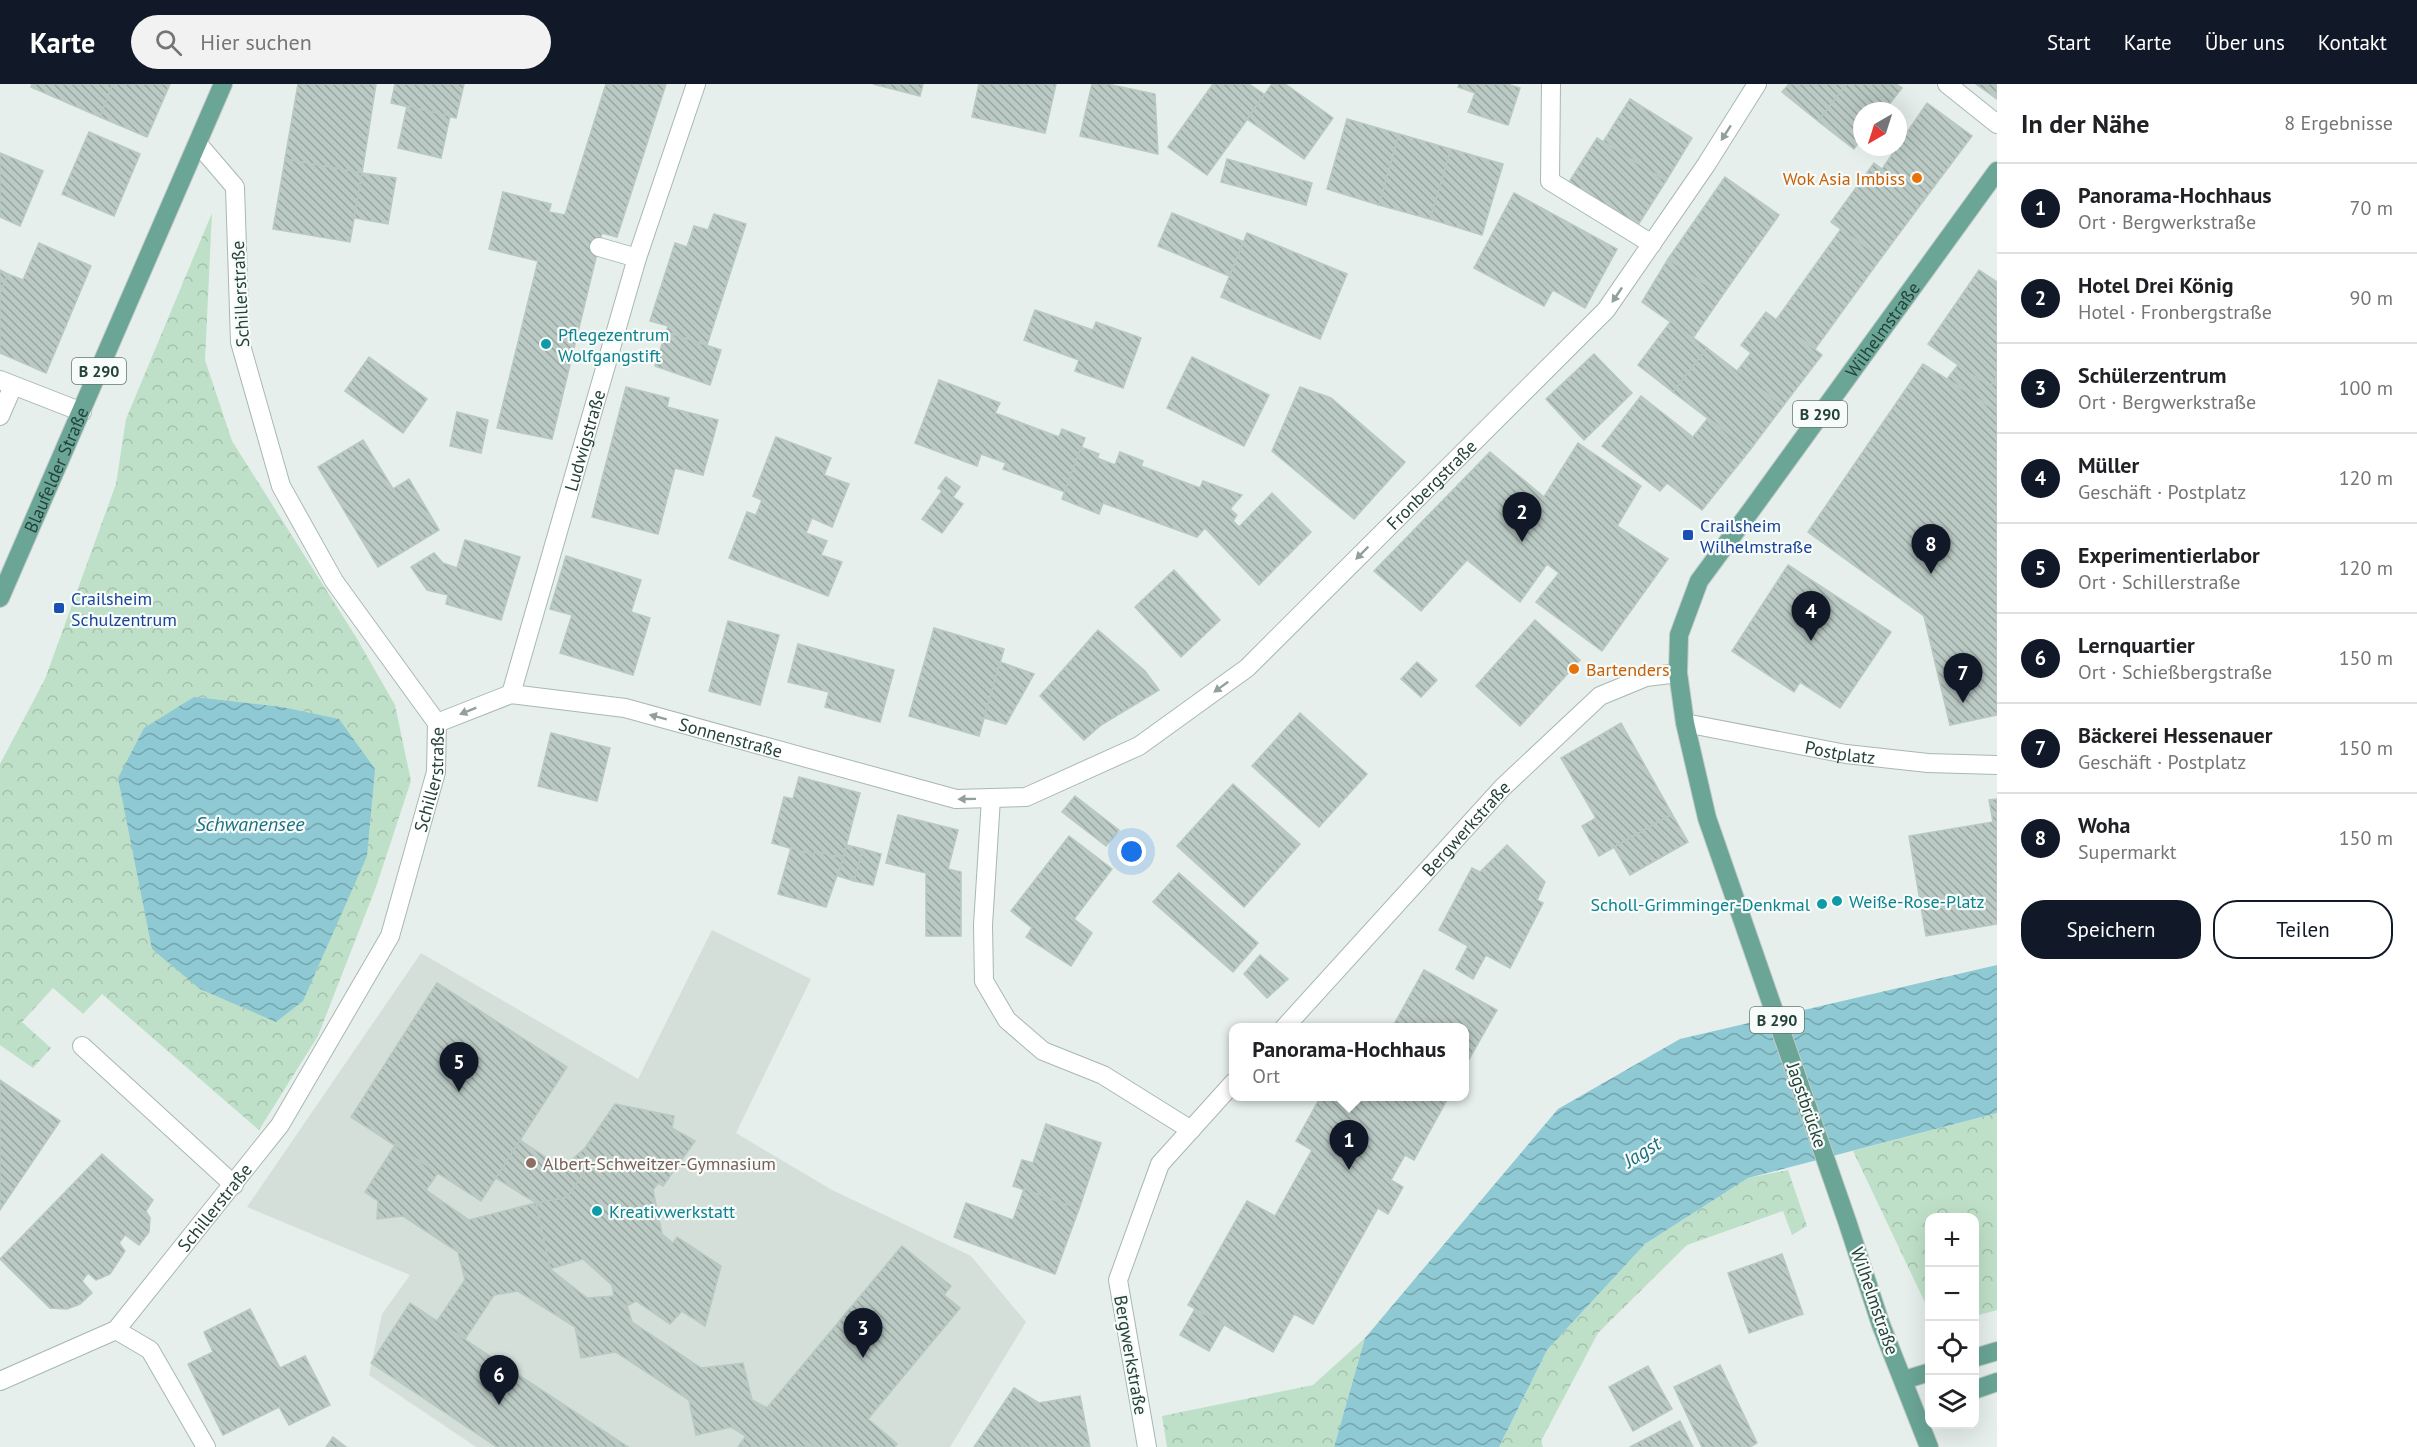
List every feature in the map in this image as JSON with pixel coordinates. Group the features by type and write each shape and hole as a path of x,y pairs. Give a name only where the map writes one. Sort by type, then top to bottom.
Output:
{"main road":[{"name":"B 290","path":"199,145 223,84"},
{"name":"Blaufelder Straße","path":"0,598 199,145"},
{"name":"Wilhelmstraße","path":"1707,818 1686,723 1678,673 1680,635 1699,581 1997,171"},
{"name":"Jagstbrücke","path":"1707,818 1847,1221"},
{"name":"Wilhelmstraße","path":"1847,1221 1881,1325 1904,1380 1922,1408 1929,1447"},
{"path":"1979,1356 1997,1351"},
{"path":"1904,1380 1925,1373"},
{"path":"1979,1388 1997,1382"}],"street":[{"name":"Ludwigstraße","path":"511,694 637,258 696,84"},
{"path":"1551,84 1550,181 1652,244"},
{"name":"Fronbergstraße","path":"1026,797 1138,746 1247,668 1606,310 1757,84"},
{"path":"1947,84 1997,124"},
{"name":"Schillerstraße","path":"0,1381 116,1330 234,1185 285,1118 390,936 435,772 437,723 334,581 281,486 240,342 235,187 199,145"},
{"path":"599,247 637,258"},
{"path":"0,416 7,383 82,412"},
{"name":"Bergwerkstraße","path":"1289,1023 1503,787 1600,696 1646,677 1678,673"},
{"name":"Sonnenstraße","path":"437,723 511,694 625,708 956,799 1026,797"},
{"name":"Postplatz","path":"1686,723 1846,754 1928,763 1997,765"},
{"path":"991,798 983,925 984,981 1007,1020 1043,1051 1103,1075 1191,1130"},
{"path":"82,1046 234,1185"},
{"name":"Bergwerkstraße","path":"1147,1447 1118,1280 1160,1164 1229,1087"},
{"path":"116,1330 150,1350 206,1447"}],"shaded area":[{"name":"Albert-Schweitzer-Gymnasium","path":"712,930 811,979 736,1133 832,1190 971,1256 1026,1322 950,1447 476,1447 369,1375 382,1314 410,1275 247,1207 421,953 638,1079"}],"green space":[{"path":"212,213 205,360 232,441 356,637 395,705 411,781 376,887 318,1036 259,1130 102,994 83,1014 53,988 22,1022 51,1048 33,1068 0,1045 0,764 45,679 116,484 126,419"},
{"path":"1997,1113 1997,1310 1979,1315 1979,1213 1925,1213 1925,1303 1853,1151"},
{"path":"1788,1170 1807,1226 1792,1235 1783,1211 1687,1245 1598,1333 1541,1441 1543,1447 1499,1447 1547,1350 1645,1244 1748,1178"},
{"path":"1365,1338 1334,1447 1167,1447 1162,1416 1313,1385"}],"water":[{"name":"Schwanensee","path":"194,697 282,707 339,719 375,769 367,856 303,1001 276,1022 200,989 152,949 118,778 144,728"},
{"name":"Jagst","path":"1997,965 1997,1113 1748,1178 1645,1244 1547,1350 1499,1447 1334,1447 1365,1338 1558,1109 1680,1039"}],"building":[{"path":"32,84 113,84 100,117 31,87"},
{"path":"113,84 170,84 147,137 100,117"},
{"path":"298,84 376,84 362,173 285,159"},
{"path":"395,84 464,84 456,118 391,103"},
{"name":"Pflegezentrum Wolfgangstift","path":"606,84 666,84 617,237 602,233 552,439 497,428 538,261 489,249 503,192 551,204 549,212 565,215"},
{"path":"873,84 923,84 920,96"},
{"path":"979,84 1056,84 1045,133 972,117"},
{"path":"1092,84 1107,84 1155,94 1158,154 1080,136"},
{"path":"1213,84 1249,84 1265,95 1207,175 1168,147"},
{"path":"1272,84 1285,84 1333,118 1304,159 1247,119"},
{"path":"1459,84 1507,84 1520,88 1508,125 1468,112 1475,93 1458,87"},
{"path":"1789,84 1847,84 1818,121 1782,92"},
{"path":"1847,84 1896,84 1902,88 1891,102 1853,102 1853,148 1818,121"},
{"path":"1976,84 1997,84 1997,99"},
{"path":"1630,99 1692,138 1666,181 1603,142"},
{"path":"1927,103 1972,136 1924,200 1882,169 1891,156 1907,156 1907,132"},
{"path":"407,106 450,116 441,158 398,148"},
{"path":"1347,119 1399,134 1379,205 1327,189"},
{"path":"89,132 140,154 114,216 62,194"},
{"path":"1399,134 1451,149 1430,219 1379,205"},
{"path":"1597,138 1666,181 1638,225 1569,182"},
{"path":"1451,149 1503,164 1482,235 1430,219"},
{"path":"0,153 43,171 20,226 0,217"},
{"path":"285,159 362,173 350,242 273,229"},
{"path":"1227,159 1312,183 1306,205 1221,182"},
{"path":"1874,163 1924,200 1881,258 1831,222"},
{"path":"362,173 396,178 388,224 354,218"},
{"path":"1725,177 1779,215 1722,296 1668,259"},
{"path":"1514,193 1617,249 1585,308 1553,290 1544,306 1474,268"},
{"path":"1172,213 1244,242 1229,276 1158,246"},
{"path":"714,214 746,224 707,345 666,332 668,326 650,321 675,243 687,247 694,226 708,230"},
{"path":"1841,229 1881,258 1815,349 1776,320"},
{"path":"1247,233 1347,274 1320,339 1221,297"},
{"path":"39,243 91,266 46,373 0,353 0,293 8,274 23,280"},
{"path":"1668,259 1722,296 1693,338 1642,302"},
{"path":"0,270 8,274 0,293"},
{"path":"1979,270 1997,282 1997,377 1990,387 1928,344"},
{"path":"1035,310 1093,330 1096,322 1141,338 1123,388 1075,371 1079,360 1024,340"},
{"path":"1766,312 1822,355 1783,406 1737,371 1751,353 1741,345"},
{"path":"1671,321 1707,348 1673,392 1638,365"},
{"path":"666,332 721,350 710,385 655,366"},
{"path":"1707,348 1783,406 1750,450 1673,392"},
{"path":"1594,354 1632,393 1584,440 1546,399"},
{"path":"369,357 427,399 403,433 345,391"},
{"path":"1192,357 1269,395 1244,446 1167,408"},
{"path":"1923,364 1997,411 1997,715 1950,725 1924,616 1808,532"},
{"path":"1958,365 1990,387 1997,377 1997,411 1947,379"},
{"path":"939,380 1000,403 995,413 1059,437 1062,429 1085,438 1065,492 1003,469 1006,463 981,454 977,466 915,443"},
{"path":"626,387 669,398 667,407 718,420 703,475 675,468 658,534 592,517"},
{"path":"1300,387 1331,398 1405,462 1354,519 1272,451"},
{"path":"1641,396 1693,437 1708,418 1750,450 1702,510 1667,483 1660,491 1602,446"},
{"path":"457,412 488,420 481,453 450,446"},
{"path":"776,437 831,458 824,475 849,484 832,527 812,518 806,533 827,541 821,555 842,562 828,596 729,558 747,512 756,515 762,500 753,496"},
{"path":"363,440 393,489 409,479 439,530 378,567 318,467"},
{"path":"1578,443 1641,486 1617,526 1668,559 1602,651 1536,602 1559,573 1547,564 1520,602 1467,560 1421,611 1374,571 1490,452 1544,497"},
{"path":"1081,447 1099,454 1097,458 1115,465 1120,452 1143,461 1141,466 1200,488 1203,481 1242,495 1230,509 1237,515 1233,521 1239,527 1272,493 1311,532 1259,585 1205,528 1197,537 1103,503 1099,514 1062,499"},
{"path":"946,477 960,487 953,497 963,504 942,533 922,519 942,491 938,488"},
{"path":"465,540 520,557 501,620 446,604 448,595 427,590 411,567 434,553 443,563 457,568"},
{"path":"566,556 641,580 631,612 650,618 633,675 560,653 572,615 550,609"},
{"path":"1788,565 1891,632 1840,708 1800,682 1794,692 1732,651"},
{"path":"1174,570 1220,620 1181,657 1135,607"},
{"path":"1535,620 1580,660 1520,726 1476,686"},
{"path":"728,621 779,635 760,705 709,691"},
{"path":"934,628 1004,649 979,736 909,716"},
{"path":"1098,630 1145,671 1159,690 1101,725 1084,740 1040,696"},
{"path":"798,644 894,670 880,722 825,707 829,692 788,682"},
{"path":"1000,662 1034,674 1006,724 984,718"},
{"path":"1417,662 1437,680 1421,697 1401,679"},
{"path":"1300,713 1367,774 1319,827 1252,766"},
{"path":"1621,723 1672,814 1599,856 1582,826 1596,818 1561,758"},
{"path":"551,733 610,748 597,801 538,786"},
{"path":"799,777 860,793 843,858 815,851 814,855 772,843 784,797 793,799"},
{"path":"1233,784 1300,844 1244,907 1177,846"},
{"path":"1075,796 1119,830 1106,846 1062,812"},
{"path":"1997,799 1997,924 1926,936 1909,836 1993,822 1989,800"},
{"path":"1672,814 1688,842 1630,875 1614,847"},
{"path":"898,815 958,830 948,869 961,872 961,936 926,936 926,873 886,863"},
{"path":"1069,836 1112,869 1074,919 1092,933 1071,966 1026,937 1032,928 1011,911"},
{"path":"847,845 863,849 854,881 838,876"},
{"path":"1507,845 1545,882 1537,900 1543,903 1510,968 1486,955 1473,979 1456,969 1468,946 1439,930 1472,868 1480,872"},
{"path":"791,848 814,855 815,851 843,858 826,907 778,894"},
{"path":"863,849 881,854 873,885 854,881"},
{"path":"1179,873 1258,943 1233,972 1153,902"},
{"path":"1260,955 1288,979 1267,998 1244,974"},
{"path":"1424,970 1497,1010 1469,1059 1469,1023 1395,1023"},
{"path":"437,983 567,1067 481,1201 351,1117"},
{"path":"0,1080 60,1121 0,1210"},
{"path":"1318,1101 1446,1101 1414,1160 1405,1155 1391,1180 1403,1187 1388,1214 1378,1208 1313,1324 1294,1314 1273,1352 1188,1305 1247,1201 1275,1216 1312,1150 1296,1141"},
{"name":"Kreativwerkstatt","path":"615,1104 674,1116 672,1128 695,1141 663,1186 658,1183 653,1190 662,1234 673,1243 677,1237 721,1266 705,1326 682,1311 670,1324 636,1301 627,1306 614,1296 612,1285 583,1259 550,1269 536,1203 567,1197 588,1167 585,1148"},
{"path":"1046,1124 1101,1143 1079,1209 1013,1186 1022,1160 1033,1163"},
{"path":"520,1140 556,1164 566,1165 585,1148 588,1167 567,1197 536,1203 496,1178"},
{"path":"395,1145 438,1173 426,1190 469,1220 536,1203 550,1269 587,1298 614,1296 627,1306 632,1322 701,1368 743,1363 752,1400 767,1408 814,1447 738,1447 746,1436 731,1427 696,1435 689,1400 616,1352 581,1358 575,1327 518,1291 494,1295 465,1339 437,1321 465,1280 458,1252 403,1216 377,1219 378,1201 365,1192"},
{"path":"102,1154 153,1200 146,1211 150,1218 149,1232 139,1245 125,1235 119,1243 125,1251 110,1274 96,1280 88,1273 82,1281 92,1293 80,1304 67,1309 50,1308 0,1259"},
{"path":"1024,1189 1079,1209 1055,1274 954,1237 966,1203 1013,1220"},
{"path":"902,1246 951,1286 944,1295 960,1308 868,1419 897,1444 895,1447 814,1447 767,1408"},
{"path":"1782,1254 1803,1314 1749,1333 1728,1273"},
{"path":"410,1303 628,1447 497,1447 371,1363"},
{"path":"250,1309 280,1368 305,1356 330,1405 289,1425 279,1407 223,1435 188,1364 213,1352 204,1332"},
{"path":"1195,1309 1224,1325 1209,1351 1180,1335"},
{"path":"1720,1365 1757,1443 1750,1447 1702,1447 1674,1387"},
{"path":"1648,1366 1672,1409 1633,1431 1609,1387"},
{"path":"1014,1388 1039,1403 1080,1396 1090,1447 974,1447"},
{"path":"1680,1421 1693,1447 1630,1447"},
{"path":"333,1437 346,1447 326,1447"}],"place":[{"name":"Wok Asia Imbiss","path":"1917,178"},
{"name":"Pflegezentrum Wolfgangstift","path":"546,344"},
{"name":"Crailsheim Wilhelmstraße","path":"1688,535"},
{"name":"Hotel Drei König","path":"1522,542"},
{"name":"Woha","path":"1931,574"},
{"name":"Crailsheim Schulzentrum","path":"59,608"},
{"name":"Müller","path":"1811,641"},
{"name":"Bartenders","path":"1574,669"},
{"name":"Bäckerei Hessenauer","path":"1963,703"},
{"name":"Weiße-Rose-Platz","path":"1837,901"},
{"name":"Scholl-Grimminger-Denkmal","path":"1822,904"},
{"name":"Experimentierlabor","path":"459,1092"},
{"name":"Albert-Schweitzer-Gymnasium","path":"531,1163"},
{"name":"Panorama-Hochhaus","path":"1349,1170"},
{"name":"Kreativwerkstatt","path":"597,1211"},
{"name":"Schülerzentrum","path":"863,1358"},
{"name":"Lernquartier","path":"499,1405"}]}
